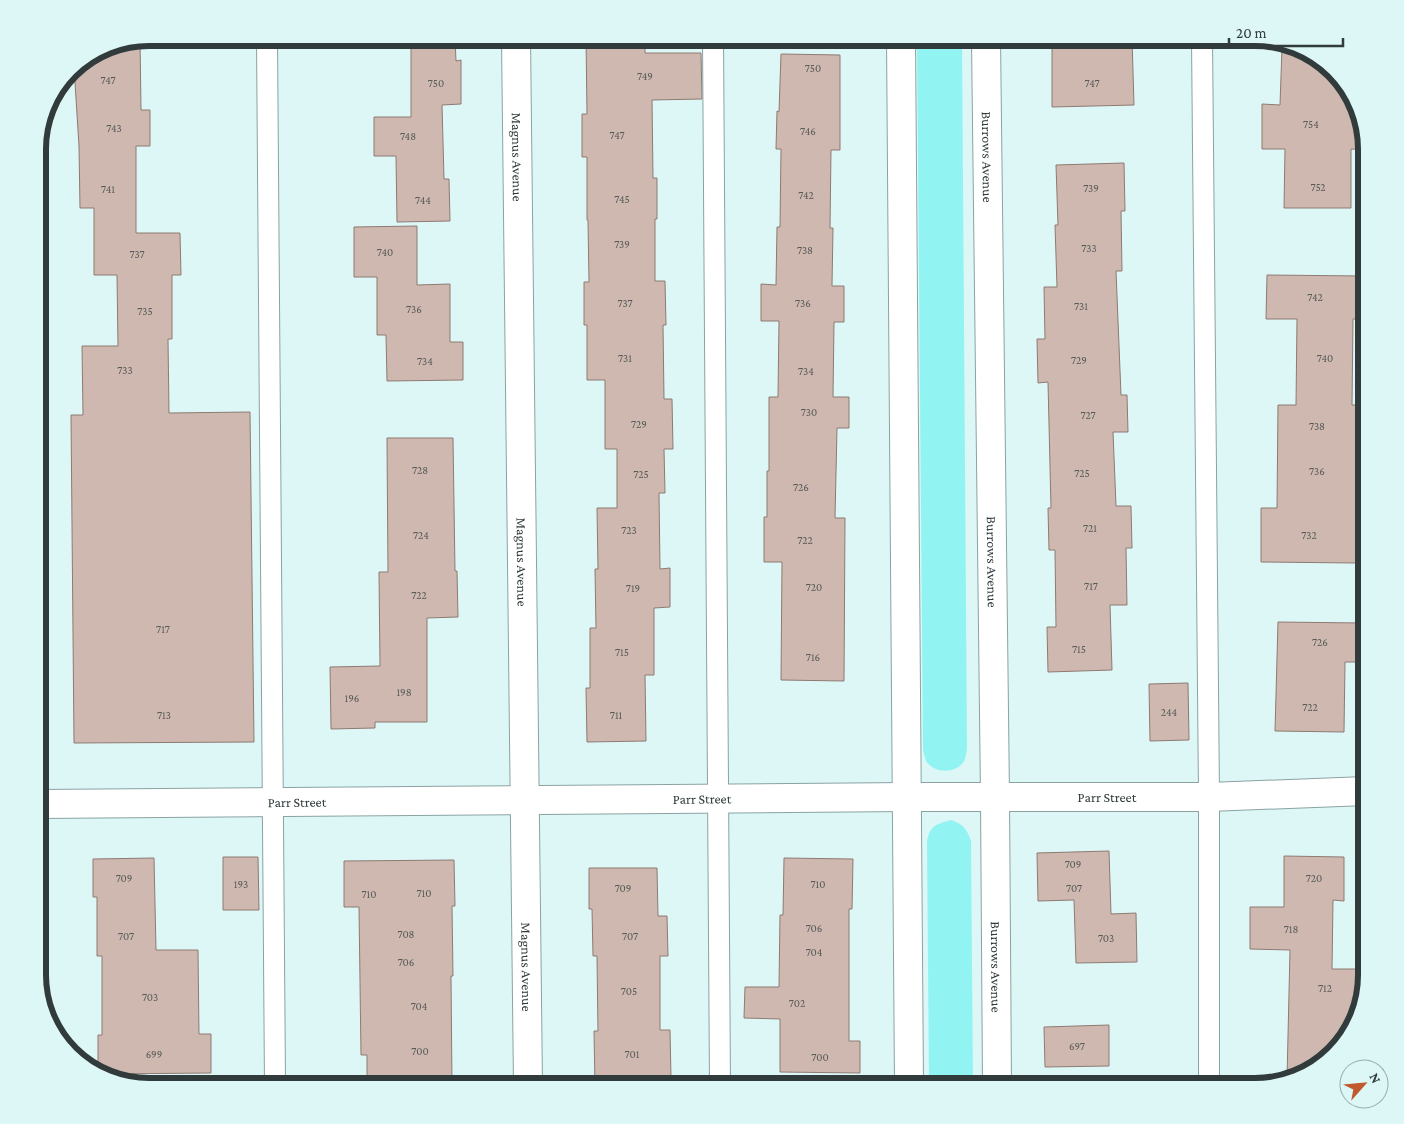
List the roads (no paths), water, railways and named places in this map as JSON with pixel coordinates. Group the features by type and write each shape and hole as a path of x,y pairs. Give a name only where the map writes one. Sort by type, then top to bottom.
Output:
{"street":[{"name":"Magnus Avenue","path":"516,46 528,1078"},
{"path":"901,46 909,1078"},
{"name":"Burrows Avenue","path":"986,46 995,797 996,1078"},
{"name":"Parr Street","path":"46,804 718,798 1209,797 1358,791"}],"lane":[{"path":"267,46 275,1078"},
{"path":"713,46 720,1078"},
{"path":"1202,46 1209,797 1209,1078"}]}
